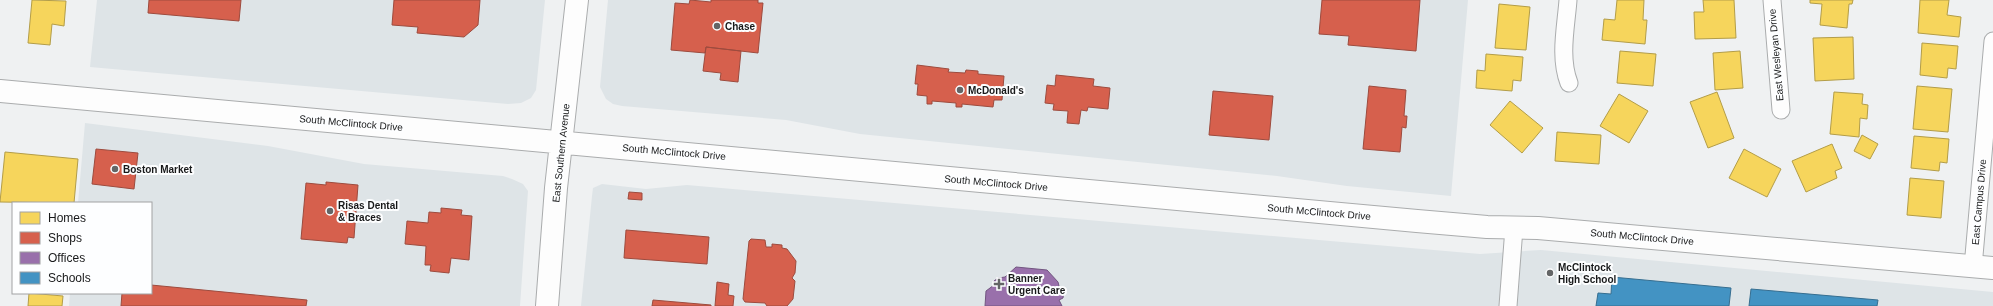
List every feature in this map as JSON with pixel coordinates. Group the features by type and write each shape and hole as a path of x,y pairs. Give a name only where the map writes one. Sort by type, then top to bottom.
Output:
{"main road":[{"name":"East Southern Avenue","path":"547,306 556,188 578,0"},
{"name":"South McClintock Drive","path":"0,91 1417,222 1538,228 1983,268"}],"street":[{"path":"1568,0 1564,66 1569,83"},
{"name":"East Wesleyan Drive","path":"1772,0 1781,110"},
{"name":"East Campus Drive","path":"1983,268 1993,41"},
{"path":"1508,306 1514,228"}],"shaded area":[{"path":"97,0 545,0 536,90 531,98 521,103 508,104 90,67"},
{"path":"608,0 1468,0 1451,196 1347,186 1277,176 860,134 786,120 613,104 606,99 600,87"},
{"path":"85,123 268,146 364,164 503,176 523,184 528,191 520,306 69,306 70,294 152,294 152,202 78,202"},
{"path":"602,184 646,189 687,185 1480,254 1541,250 1993,292 1993,306 581,306 593,188"}],"building: Homes":[{"path":"32,0 66,1 64,26 52,24 50,45 28,43"},
{"path":"1617,0 1644,0 1643,20 1647,20 1645,44 1602,40 1604,19 1615,20"},
{"path":"1703,0 1734,0 1736,38 1695,39 1694,12 1704,12"},
{"path":"1810,0 1853,0 1852,4 1849,4 1847,28 1820,25 1822,4 1810,3"},
{"path":"1920,0 1949,0 1947,15 1961,17 1959,37 1918,33"},
{"path":"1499,4 1530,7 1526,50 1495,48"},
{"path":"1853,37 1854,79 1815,81 1813,38"},
{"path":"1922,43 1958,46 1956,69 1948,68 1947,78 1920,75"},
{"path":"1620,51 1656,54 1653,86 1617,83"},
{"path":"1740,51 1743,88 1715,90 1713,53"},
{"path":"1486,54 1523,57 1521,81 1513,80 1512,91 1476,88 1477,70 1485,71"},
{"path":"1917,86 1952,89 1948,132 1913,129"},
{"path":"1717,92 1734,138 1708,148 1690,102"},
{"path":"1834,92 1863,94 1862,104 1868,105 1867,119 1860,118 1859,137 1830,134"},
{"path":"1619,94 1648,111 1629,143 1600,126"},
{"path":"1510,101 1543,128 1522,153 1490,125"},
{"path":"1557,132 1601,135 1599,164 1555,161"},
{"path":"1862,135 1878,144 1870,159 1854,151"},
{"path":"1914,136 1949,139 1947,163 1940,162 1939,171 1911,168"},
{"path":"1832,144 1842,168 1835,171 1837,178 1806,192 1792,161"},
{"path":"1744,149 1781,169 1767,197 1729,178"},
{"path":"5,152 78,159 74,202 0,202"},
{"path":"1910,178 1944,181 1941,218 1907,215"},
{"path":"29,294 63,296 62,306 28,306"}],"building: Shops":[{"path":"149,0 241,0 239,21 148,13"},
{"path":"394,0 480,0 478,25 464,37 417,33 418,27 392,25"},
{"name":"Chase","path":"690,0 711,2 711,0 758,0 758,3 763,3 758,53 706,47 705,53 671,50 675,3 689,4"},
{"path":"1322,0 1420,0 1416,51 1348,45 1349,36 1319,34"},
{"path":"706,47 741,51 738,82 720,80 721,73 703,71"},
{"name":"McDonald's","path":"917,65 949,69 948,72 965,73 966,70 978,71 978,74 1004,76 1002,100 994,100 993,107 962,104 962,107 956,107 956,103 932,101 932,104 927,104 927,96 917,95 918,84 915,84"},
{"path":"1056,75 1094,79 1093,86 1110,88 1108,109 1088,107 1087,111 1081,110 1079,124 1067,123 1068,111 1053,110 1054,104 1045,103 1047,85 1055,86"},
{"path":"1369,86 1406,90 1404,116 1407,116 1406,128 1402,127 1400,152 1363,149"},
{"path":"1213,91 1273,96 1269,140 1209,135"},
{"name":"Boston Market","path":"96,149 138,153 134,189 92,184"},
{"name":"Risas Dental & Braces","path":"326,182 358,185 354,238 348,237 347,243 301,239 306,183 326,185"},
{"path":"629,192 642,193 642,200 628,199"},
{"path":"441,208 462,210 461,215 472,216 469,260 451,258 449,273 430,271 431,265 425,265 426,246 405,244 407,221 428,223 429,212 441,213"},
{"path":"626,230 709,237 707,264 624,258"},
{"path":"751,239 765,240 766,247 772,247 772,244 782,245 782,248 787,249 796,261 795,273 792,278 795,281 793,299 787,306 767,306 765,303 745,302 743,299 749,241"},
{"path":"717,282 729,284 728,295 734,296 733,306 715,306"},
{"path":"152,285 307,300 306,306 121,306 122,294 152,294"},
{"path":"653,300 711,305 711,306 652,306"}],"building: Offices":[{"path":"1016,267 1047,270 1058,282 1060,290 1064,290 1063,298 1059,300 1062,306 985,306 986,291 994,285 994,281 998,278 1005,277"}],"building: Schools":[{"path":"1612,277 1731,288 1729,306 1596,306 1598,293 1611,294"},
{"path":"1751,289 1878,300 1877,306 1749,306"}],"place":[{"name":"Chase","path":"717,26"},
{"name":"McDonald's","path":"960,90"},
{"name":"Boston Market","path":"115,169"},
{"name":"Risas Dental & Braces","path":"330,211"},
{"name":"McClintock High School","path":"1550,273"},
{"name":"Banner Urgent Care","path":"999,284"}]}
